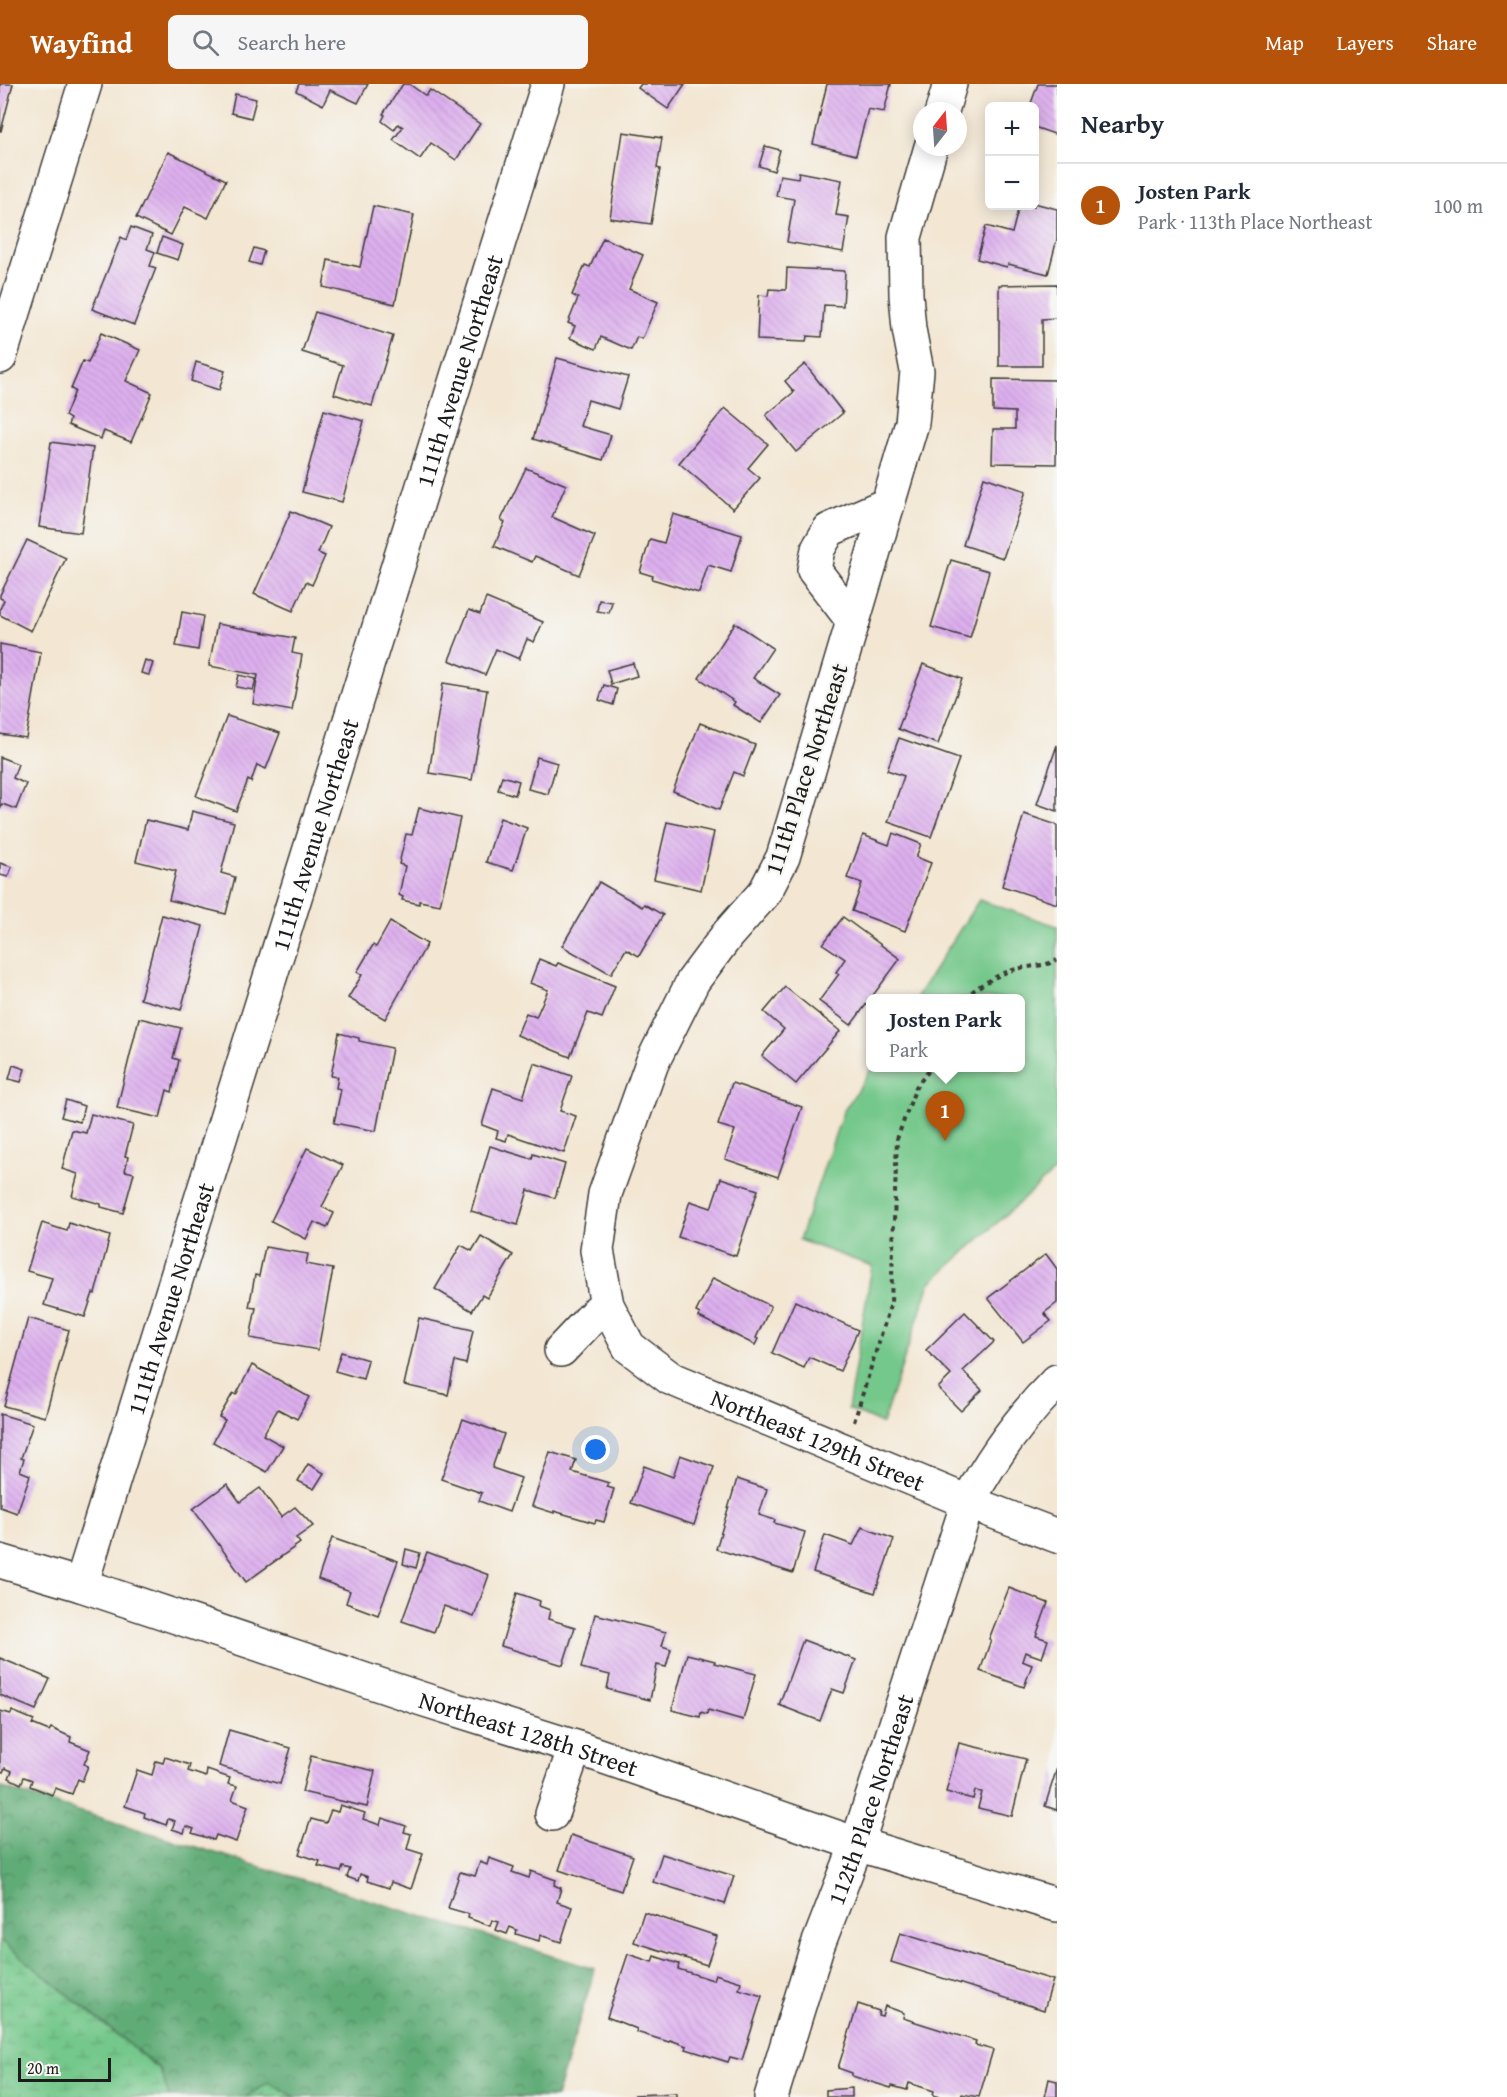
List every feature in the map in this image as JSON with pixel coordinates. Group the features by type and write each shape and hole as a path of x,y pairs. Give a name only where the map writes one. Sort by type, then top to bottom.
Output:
{"street":[{"path":"0,357 85,84"},
{"name":"111th Avenue Northeast","path":"81,1585 548,84"},
{"path":"945,102 950,84"},
{"name":"111th Place Northeast","path":"607,1305 597,1251 605,1194 652,1063 693,981 728,934 765,892 783,857 912,423 917,371 906,295 905,237 929,156"},
{"path":"854,621 814,570 818,549 829,530 888,504"},
{"path":"561,1350 598,1311 607,1305"},
{"name":"Northeast 129th Street","path":"607,1305 629,1347 670,1378 968,1502 1057,1536"},
{"name":"112th Place Northeast","path":"771,2097 816,1950 857,1844 968,1502 985,1470 1020,1421 1057,1381"},
{"name":"Northeast 128th Street","path":"0,1561 81,1585 422,1699 575,1747 857,1844 1057,1905"},
{"path":"552,1814 575,1747"}],"path":[{"path":"969,994 1010,971 1047,965 1057,960"},
{"path":"845,1449 891,1303 897,1140 916,1087 928,1072"}],"green space":[{"path":"979,900 1057,926 1057,1169 930,1283 882,1424 848,1409 872,1266 799,1240 843,1112 869,1072 1025,1072 1025,994 919,994"},
{"path":"0,1787 595,1969 556,2097 295,2097 269,2082 246,2097 169,2097 160,2069 0,1940"},
{"path":"0,1940 160,2070 169,2097 0,2097"},
{"path":"269,2082 295,2097 246,2097"}],"building":[{"path":"0,84 13,84 1,131 0,131"},
{"path":"299,84 368,84 358,103 330,90 323,105 296,91"},
{"path":"403,84 409,84 426,96 430,90 480,124 456,160 431,143 420,159 393,140 403,127 398,124 394,130 382,121 385,115 383,114"},
{"path":"641,84 685,84 668,109 638,88"},
{"path":"827,84 891,84 884,112 868,109 856,155 813,144"},
{"path":"1038,84 1057,84 1057,135 1039,129 1039,102 1031,102"},
{"path":"235,94 256,99 251,118 231,113"},
{"path":"623,132 662,138 657,168 660,169 651,224 610,218"},
{"path":"765,146 780,150 774,171 759,166"},
{"path":"168,152 226,180 208,218 185,207 171,235 136,218"},
{"path":"799,172 842,180 836,215 849,217 843,252 787,242 794,199 776,196 780,175 798,178"},
{"path":"1039,204 1057,209 1057,239 1048,274 977,259 986,226 1012,233 1018,210 1039,210"},
{"path":"373,206 414,215 395,304 323,287 328,260 360,267"},
{"path":"131,227 152,235 147,249 155,252 150,266 156,268 134,325 92,309 121,237 126,240"},
{"path":"162,237 183,245 178,260 157,253"},
{"path":"603,238 643,255 629,289 658,302 642,339 637,337 631,350 601,337 596,349 570,338 575,326 568,323 578,298 572,295 585,265 590,267"},
{"path":"254,248 264,251 260,265 249,262"},
{"path":"787,268 845,271 843,306 824,305 822,337 807,336 806,342 757,340 759,295 768,296 769,289 786,290"},
{"path":"1057,284 1057,318 1042,319 1042,366 999,366 999,285"},
{"path":"315,312 393,336 372,406 334,394 343,365 302,352"},
{"path":"101,333 140,350 126,381 152,393 131,442 104,431 101,439 68,425 70,419 65,416 75,391 71,389 83,361 88,363"},
{"path":"557,358 628,377 618,409 588,400 580,426 611,435 603,460 533,439"},
{"path":"196,362 225,371 219,390 191,381"},
{"path":"805,364 843,413 796,452 766,415 794,392 785,381"},
{"path":"993,379 1057,380 1056,464 992,463 993,429 1015,429 1015,412 993,411"},
{"path":"725,408 768,444 748,468 760,478 733,509 679,463"},
{"path":"324,410 364,421 342,502 302,492"},
{"path":"51,442 93,448 81,533 39,527"},
{"path":"526,468 566,485 552,517 595,536 579,575 535,556 532,562 494,546 505,522 501,520"},
{"path":"984,477 1026,491 1003,558 963,545"},
{"path":"291,511 329,527 318,553 325,556 312,585 306,582 293,611 254,594"},
{"path":"673,514 742,535 731,572 708,565 699,593 652,579 653,576 640,572 650,539 664,543"},
{"path":"27,540 66,558 31,631 0,615 4,600 0,598 0,595"},
{"path":"951,560 989,571 970,638 931,627"},
{"path":"486,598 543,622 534,642 527,639 519,659 496,649 485,675 449,660 469,610 480,614"},
{"path":"599,600 612,602 609,613 597,611"},
{"path":"182,612 203,616 198,650 176,646"},
{"path":"735,623 773,648 753,678 780,695 761,723 733,705 735,702 699,678"},
{"path":"217,624 295,638 292,653 302,655 292,711 253,704 258,675 209,666"},
{"path":"0,644 41,652 26,738 0,734"},
{"path":"145,660 153,663 149,675 141,673"},
{"path":"633,663 637,676 611,684 607,670"},
{"path":"923,664 962,679 938,744 898,729"},
{"path":"239,675 256,679 253,690 236,687"},
{"path":"443,683 487,690 472,780 429,773"},
{"path":"604,685 617,689 613,705 599,700"},
{"path":"227,716 280,733 266,769 257,765 251,782 248,780 236,811 196,796"},
{"path":"700,723 755,745 743,776 734,772 719,810 673,791"},
{"path":"899,738 959,759 931,837 888,822 904,776 887,770"},
{"path":"1057,745 1057,811 1037,804"},
{"path":"0,757 18,764 13,778 26,784 16,809 2,804 0,809"},
{"path":"537,757 557,763 548,794 528,789"},
{"path":"502,776 519,781 515,795 498,790"},
{"path":"419,808 460,818 440,905 402,900 403,897 399,895 405,866 399,864 406,834 412,835"},
{"path":"192,811 234,822 221,873 235,877 226,914 169,900 176,871 136,861 146,820 188,830"},
{"path":"1024,814 1057,825 1057,904 1002,886"},
{"path":"500,818 527,828 513,870 486,862"},
{"path":"667,822 714,832 701,890 654,879"},
{"path":"893,833 921,844 916,857 931,863 905,931 852,911 862,883 847,878 863,835 889,845"},
{"path":"0,863 12,867 8,877 0,875"},
{"path":"599,882 642,907 644,904 663,915 639,956 626,949 611,974 562,946"},
{"path":"162,915 203,926 181,1010 140,999"},
{"path":"843,917 900,959 874,994 866,994 866,1005 851,1025 819,1001 839,974 836,972 845,959 823,944"},
{"path":"390,922 427,944 385,1019 348,998 362,975 357,972 373,945 376,947"},
{"path":"539,959 556,966 558,963 615,986 602,1018 588,1013 570,1057 517,1035 526,1013 536,1017 548,990 530,983"},
{"path":"785,987 840,1031 796,1084 762,1056 784,1029 764,1012"},
{"path":"139,1018 181,1028 173,1058 179,1060 172,1092 167,1090 160,1118 117,1108"},
{"path":"339,1033 359,1038 359,1041 392,1048 376,1131 334,1123 341,1089 336,1088 338,1077 331,1076"},
{"path":"534,1063 572,1076 560,1111 576,1116 564,1153 508,1134 506,1141 496,1138 498,1131 482,1125 493,1088 523,1098"},
{"path":"13,1065 25,1069 21,1082 9,1079"},
{"path":"732,1083 802,1107 778,1177 725,1159 735,1130 718,1125"},
{"path":"66,1100 84,1106 80,1122 61,1117"},
{"path":"91,1114 133,1125 125,1156 128,1157 125,1171 134,1173 123,1213 72,1196 78,1174 62,1169 72,1130 86,1133"},
{"path":"490,1146 532,1159 533,1154 565,1164 555,1198 528,1190 518,1225 471,1211"},
{"path":"307,1148 343,1165 322,1207 334,1213 327,1228 314,1222 306,1239 271,1221"},
{"path":"721,1178 758,1190 736,1256 678,1237 690,1201 711,1208"},
{"path":"42,1223 67,1231 69,1223 110,1236 95,1294 93,1293 85,1317 44,1305 52,1278 27,1271"},
{"path":"481,1236 513,1255 487,1298 482,1295 472,1311 435,1289 461,1245 472,1251"},
{"path":"265,1247 308,1254 306,1264 333,1269 318,1350 250,1338 256,1308 249,1307 255,1275 259,1276"},
{"path":"1046,1254 1057,1269 1057,1303 1044,1313 1051,1321 1023,1342 988,1298"},
{"path":"713,1278 771,1306 755,1345 699,1317 700,1314 696,1312"},
{"path":"795,1301 858,1330 840,1371 809,1357 804,1368 772,1353"},
{"path":"965,1312 994,1342 963,1371 982,1390 961,1411 938,1388 951,1375 926,1350"},
{"path":"28,1318 69,1330 45,1417 4,1406"},
{"path":"419,1318 473,1330 466,1364 455,1361 448,1395 404,1385"},
{"path":"341,1352 368,1360 363,1379 335,1371"},
{"path":"252,1365 309,1397 297,1419 278,1409 263,1435 283,1446 267,1472 213,1442 225,1420 219,1417 233,1393 236,1395"},
{"path":"0,1414 33,1424 21,1458 24,1459 20,1471 30,1475 17,1513 0,1507"},
{"path":"463,1419 504,1434 492,1468 521,1478 509,1512 479,1501 482,1493 441,1479"},
{"path":"550,1452 576,1460 572,1472 609,1483 607,1487 614,1489 604,1522 596,1520 595,1523 532,1506"},
{"path":"680,1455 714,1467 694,1525 631,1503 644,1466 673,1477"},
{"path":"308,1464 324,1473 314,1489 298,1481"},
{"path":"737,1479 767,1489 759,1515 775,1520 774,1523 805,1532 793,1573 716,1549"},
{"path":"227,1484 240,1502 260,1488 281,1517 295,1507 313,1526 296,1538 300,1543 246,1582 193,1509"},
{"path":"862,1527 894,1539 875,1593 813,1572 825,1535 853,1545"},
{"path":"332,1538 398,1561 378,1615 346,1603 350,1591 318,1579"},
{"path":"406,1549 420,1553 416,1568 403,1564"},
{"path":"427,1552 489,1575 474,1617 444,1606 434,1632 402,1621"},
{"path":"1009,1588 1048,1603 1036,1636 1048,1640 1042,1658 1025,1652 1022,1661 1032,1665 1024,1687 980,1671 991,1640 989,1639"},
{"path":"517,1593 540,1601 539,1606 550,1610 548,1619 575,1627 563,1665 501,1646"},
{"path":"595,1614 666,1632 662,1646 671,1649 666,1667 657,1665 650,1700 607,1689 610,1675 581,1668"},
{"path":"803,1640 856,1660 844,1693 832,1689 820,1721 779,1705"},
{"path":"687,1654 756,1674 743,1720 708,1710 707,1714 701,1712 700,1717 672,1710"},
{"path":"0,1658 50,1679 36,1710 0,1695"},
{"path":"0,1711 11,1714 12,1711 34,1720 32,1724 49,1731 51,1728 71,1737 70,1742 90,1750 84,1764 88,1766 82,1781 78,1779 72,1794 55,1788 52,1795 30,1786 32,1780 24,1777 21,1784 9,1778 12,1771 5,1768 3,1772 0,1771"},
{"path":"229,1730 291,1748 280,1784 219,1766"},
{"path":"959,1743 1026,1759 1012,1816 978,1808 982,1792 975,1791 973,1799 946,1792"},
{"path":"311,1756 375,1771 367,1807 302,1792"},
{"path":"165,1757 190,1765 188,1771 206,1777 207,1770 230,1778 228,1784 237,1786 232,1800 248,1806 236,1842 216,1835 214,1840 192,1833 194,1829 186,1826 184,1833 172,1829 175,1821 168,1819 166,1825 144,1817 145,1813 125,1806 137,1770 152,1775 156,1761 163,1763"},
{"path":"1057,1768 1057,1810 1045,1806"},
{"path":"340,1805 365,1813 363,1819 380,1825 382,1818 406,1826 404,1832 411,1834 407,1849 423,1854 411,1889 391,1882 389,1888 367,1881 368,1877 360,1874 358,1881 347,1877 350,1869 343,1867 341,1872 318,1866 320,1861 299,1854 311,1819 326,1823 331,1810 338,1812"},
{"path":"571,1835 633,1856 621,1891 559,1870"},
{"path":"662,1854 734,1876 725,1904 653,1882"},
{"path":"489,1858 514,1867 512,1872 529,1878 531,1871 556,1880 554,1885 561,1888 557,1902 572,1907 561,1942 540,1935 539,1941 516,1934 517,1930 510,1927 507,1934 496,1930 499,1922 492,1920 490,1926 468,1918 469,1914 448,1908 460,1872 475,1876 480,1862 487,1865"},
{"path":"644,1912 717,1936 707,1965 634,1942"},
{"path":"900,1933 1053,1980 1044,2010 891,1962"},
{"path":"628,1954 652,1962 654,1956 679,1964 678,1969 713,1980 715,1974 741,1982 739,1989 762,1996 742,2060 730,2057 728,2062 686,2049 687,2046 636,2032 637,2029 607,2017"},
{"path":"858,2004 879,2011 878,2015 882,2016 885,2006 904,2013 903,2018 976,2041 975,2045 993,2050 979,2097 962,2094 961,2097 939,2097 933,2095 934,2091 909,2083 907,2090 892,2086 891,2088 852,2076 852,2073 838,2068"},
{"path":"1049,2079 1057,2081 1057,2097 1045,2097"},
{"path":"852,2088 852,2097 826,2097 826,2090"},
{"path":"676,2093 676,2097 636,2097 635,2095"}],"place":[{"name":"Josten Park","path":"945,1141"}]}
